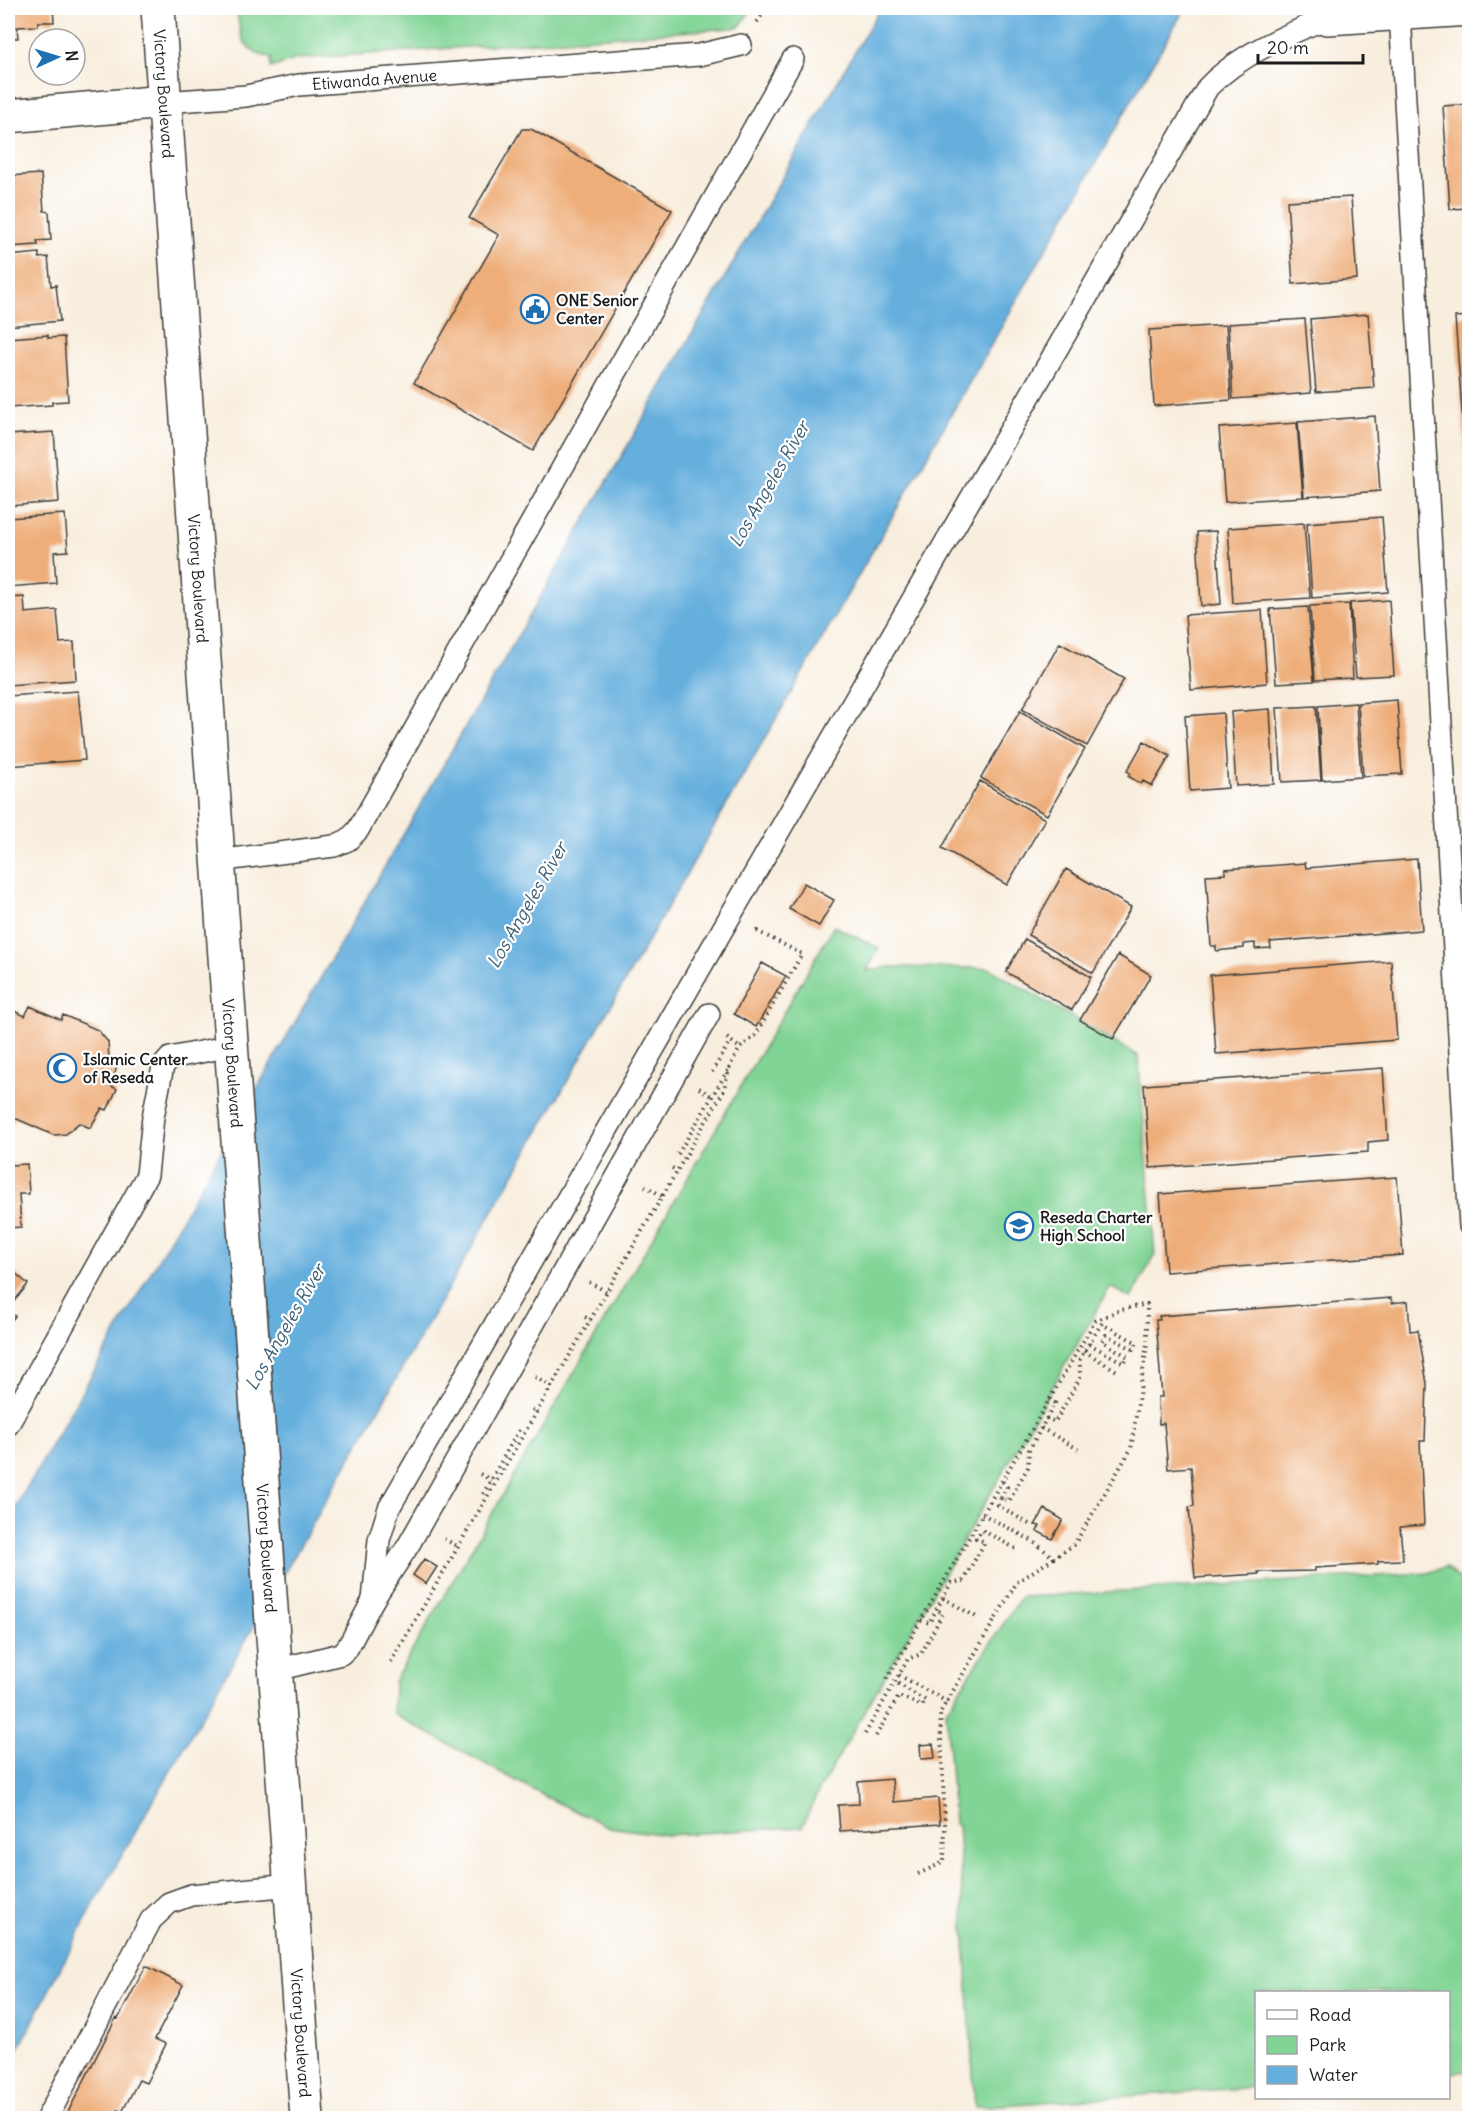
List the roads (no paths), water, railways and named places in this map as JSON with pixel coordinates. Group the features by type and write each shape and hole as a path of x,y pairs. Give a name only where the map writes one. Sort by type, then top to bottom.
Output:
{"main road":[{"name":"Victory Boulevard","path":"158,8 307,2118"},
{"path":"1327,18 1470,9"},
{"name":"Etiwanda Avenue","path":"8,116 164,102"}],"lane":[{"path":"1400,14 1470,1226"},
{"path":"373,1600 379,1540 389,1508 1208,87 1224,73 1286,35 1327,18"},
{"name":"Etiwanda Avenue","path":"164,102 246,96 298,85 699,55 741,45"},
{"path":"217,861 334,846 348,840 358,830 793,59"},
{"path":"276,1670 341,1654 348,1647 373,1600 408,1546 710,1014"},
{"path":"8,1425 147,1175 153,1117 163,1066 170,1058 231,1046"},
{"path":"47,2118 151,1920 170,1903 191,1895 291,1885"}],"water":[{"name":"Los Angeles River","path":"880,8 1185,8 94,1904 8,2069 8,1520"}],"place":[{"name":"ONE Senior Center","path":"535,309"},
{"name":"Islamic Center of Reseda","path":"62,1068"},
{"name":"Reseda Charter High School","path":"1019,1226"}]}
